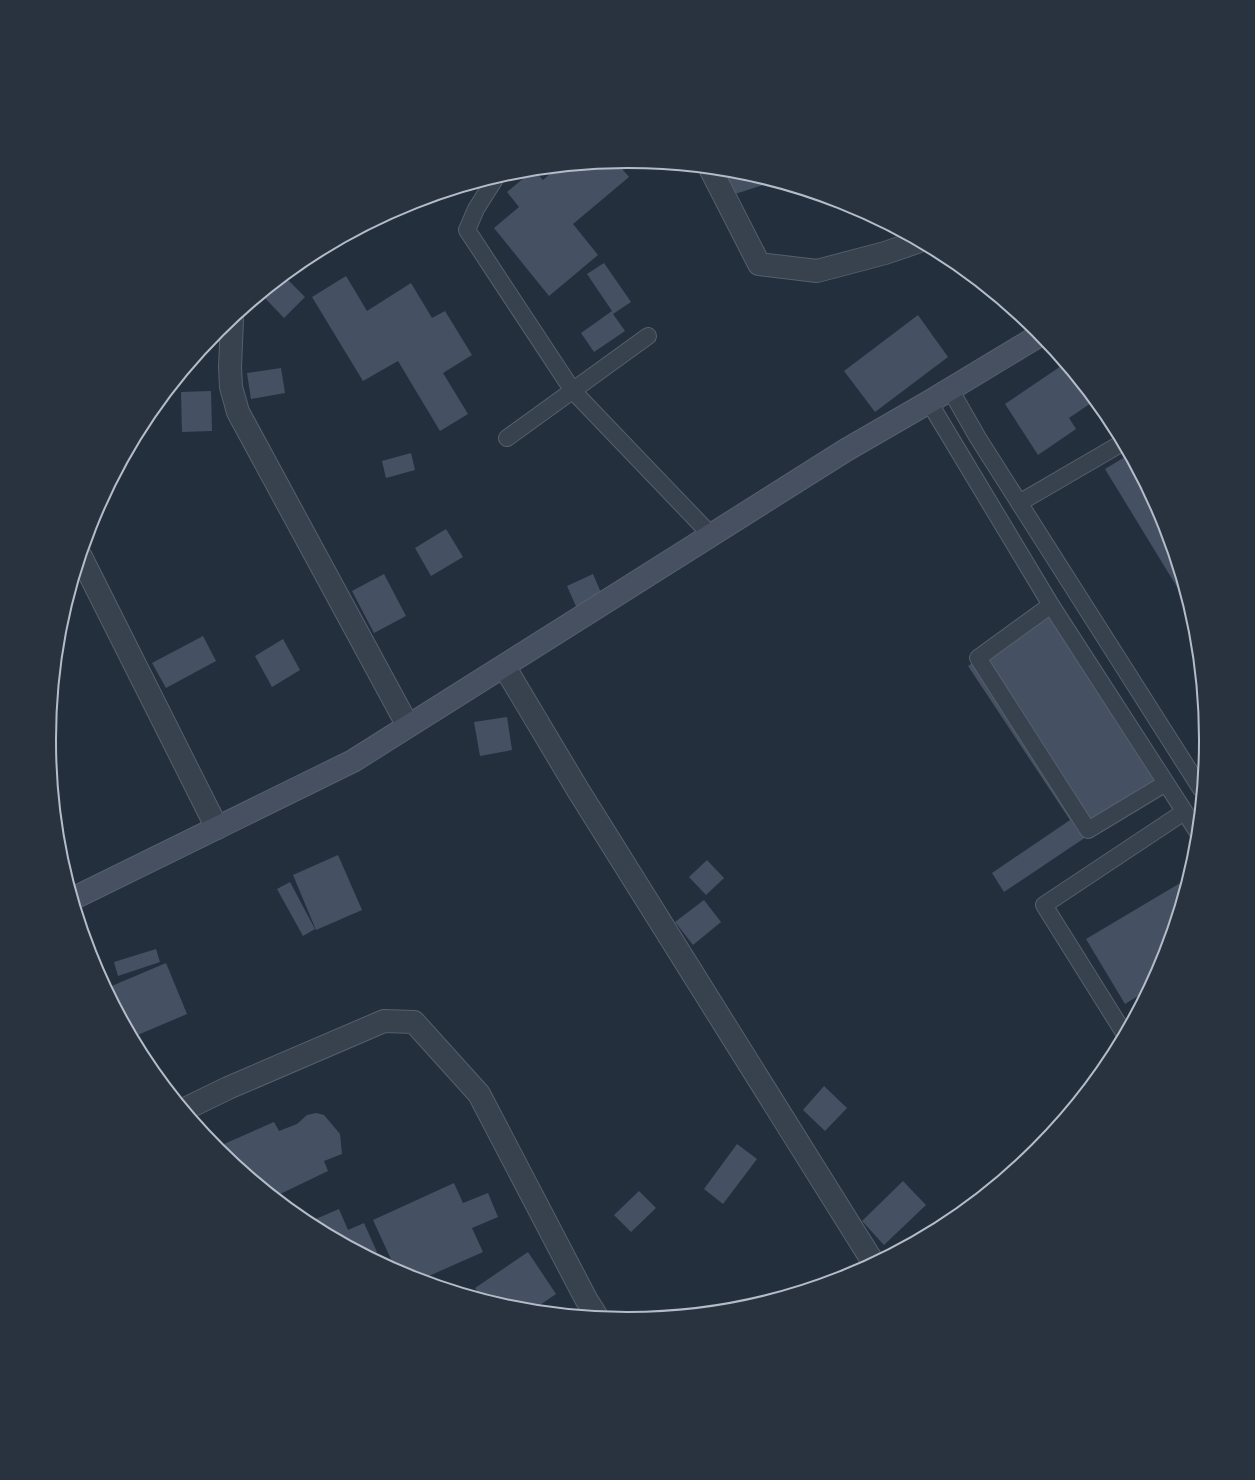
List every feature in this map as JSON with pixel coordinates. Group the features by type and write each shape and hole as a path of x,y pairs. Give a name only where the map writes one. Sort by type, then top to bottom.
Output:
{"street":[{"path":"713,175 759,264 817,271 885,253 911,244"},
{"path":"232,328 230,387 238,412 408,726"},
{"path":"78,896 353,760 846,450 1034,338"},
{"path":"84,563 217,828"},
{"path":"504,666 578,790 870,1257"},
{"path":"190,1107 228,1088 384,1022 414,1022 479,1094 593,1310"}],"lane":[{"path":"491,185 476,210 467,230 574,391 710,535"},
{"path":"507,438 648,336"},
{"path":"950,389 978,438 1198,778"},
{"path":"929,402 1051,605 1192,824"},
{"path":"1019,502 1117,446"},
{"path":"1051,605 978,658 1088,830 1166,783"},
{"path":"1121,1027 1044,905 1184,812"}],"building":[{"path":"622,168 629,177 573,224 598,255 549,296 494,228 519,207 507,192 524,178 539,175 543,180 553,173"},
{"path":"726,177 763,185 732,195"},
{"path":"604,263 631,302 613,314 625,331 594,352 581,333 612,311 587,274"},
{"path":"346,276 367,311 411,283 432,318 445,311 472,355 443,373 468,414 440,431 398,361 363,381 312,297"},
{"path":"289,281 305,297 284,318 265,299"},
{"path":"918,315 948,357 875,412 844,371"},
{"path":"1060,367 1090,404 1069,418 1076,429 1038,455 1005,404"},
{"path":"281,368 285,393 251,399 247,373"},
{"path":"211,391 212,431 182,432 181,392"},
{"path":"411,453 415,470 386,478 382,461"},
{"path":"1124,457 1140,487 1155,521 1169,556 1180,592 1105,469"},
{"path":"446,529 463,557 431,576 415,548"},
{"path":"384,574 406,616 374,633 352,591"},
{"path":"593,574 605,602 579,613 567,586"},
{"path":"1049,611 1165,784 1004,892 992,873 1070,820 968,666"},
{"path":"203,636 216,661 166,688 152,663"},
{"path":"283,639 300,670 272,687 255,656"},
{"path":"507,717 512,750 480,756 474,722"},
{"path":"338,855 362,910 316,930 293,875"},
{"path":"707,860 724,878 706,895 689,877"},
{"path":"290,882 315,929 303,936 277,889"},
{"path":"1181,882 1169,924 1140,993 1139,996 1125,1004 1086,939"},
{"path":"704,900 721,922 693,945 675,922"},
{"path":"156,949 160,962 118,976 114,962"},
{"path":"166,963 187,1014 138,1035 112,986"},
{"path":"824,1086 847,1108 825,1131 803,1110"},
{"path":"316,1113 324,1115 340,1134 342,1154 324,1161 328,1171 281,1194 251,1170 224,1145 224,1144 274,1122 279,1131 297,1124 307,1115"},
{"path":"737,1144 757,1159 723,1204 704,1189"},
{"path":"903,1181 926,1205 884,1245 862,1221"},
{"path":"454,1183 463,1203 488,1193 498,1217 472,1228 483,1252 430,1276 391,1260 373,1220"},
{"path":"639,1191 656,1208 631,1232 614,1215"},
{"path":"339,1209 348,1230 364,1223 377,1252 375,1253 316,1219"},
{"path":"528,1252 556,1294 540,1305 516,1301 480,1292 475,1288"}]}
